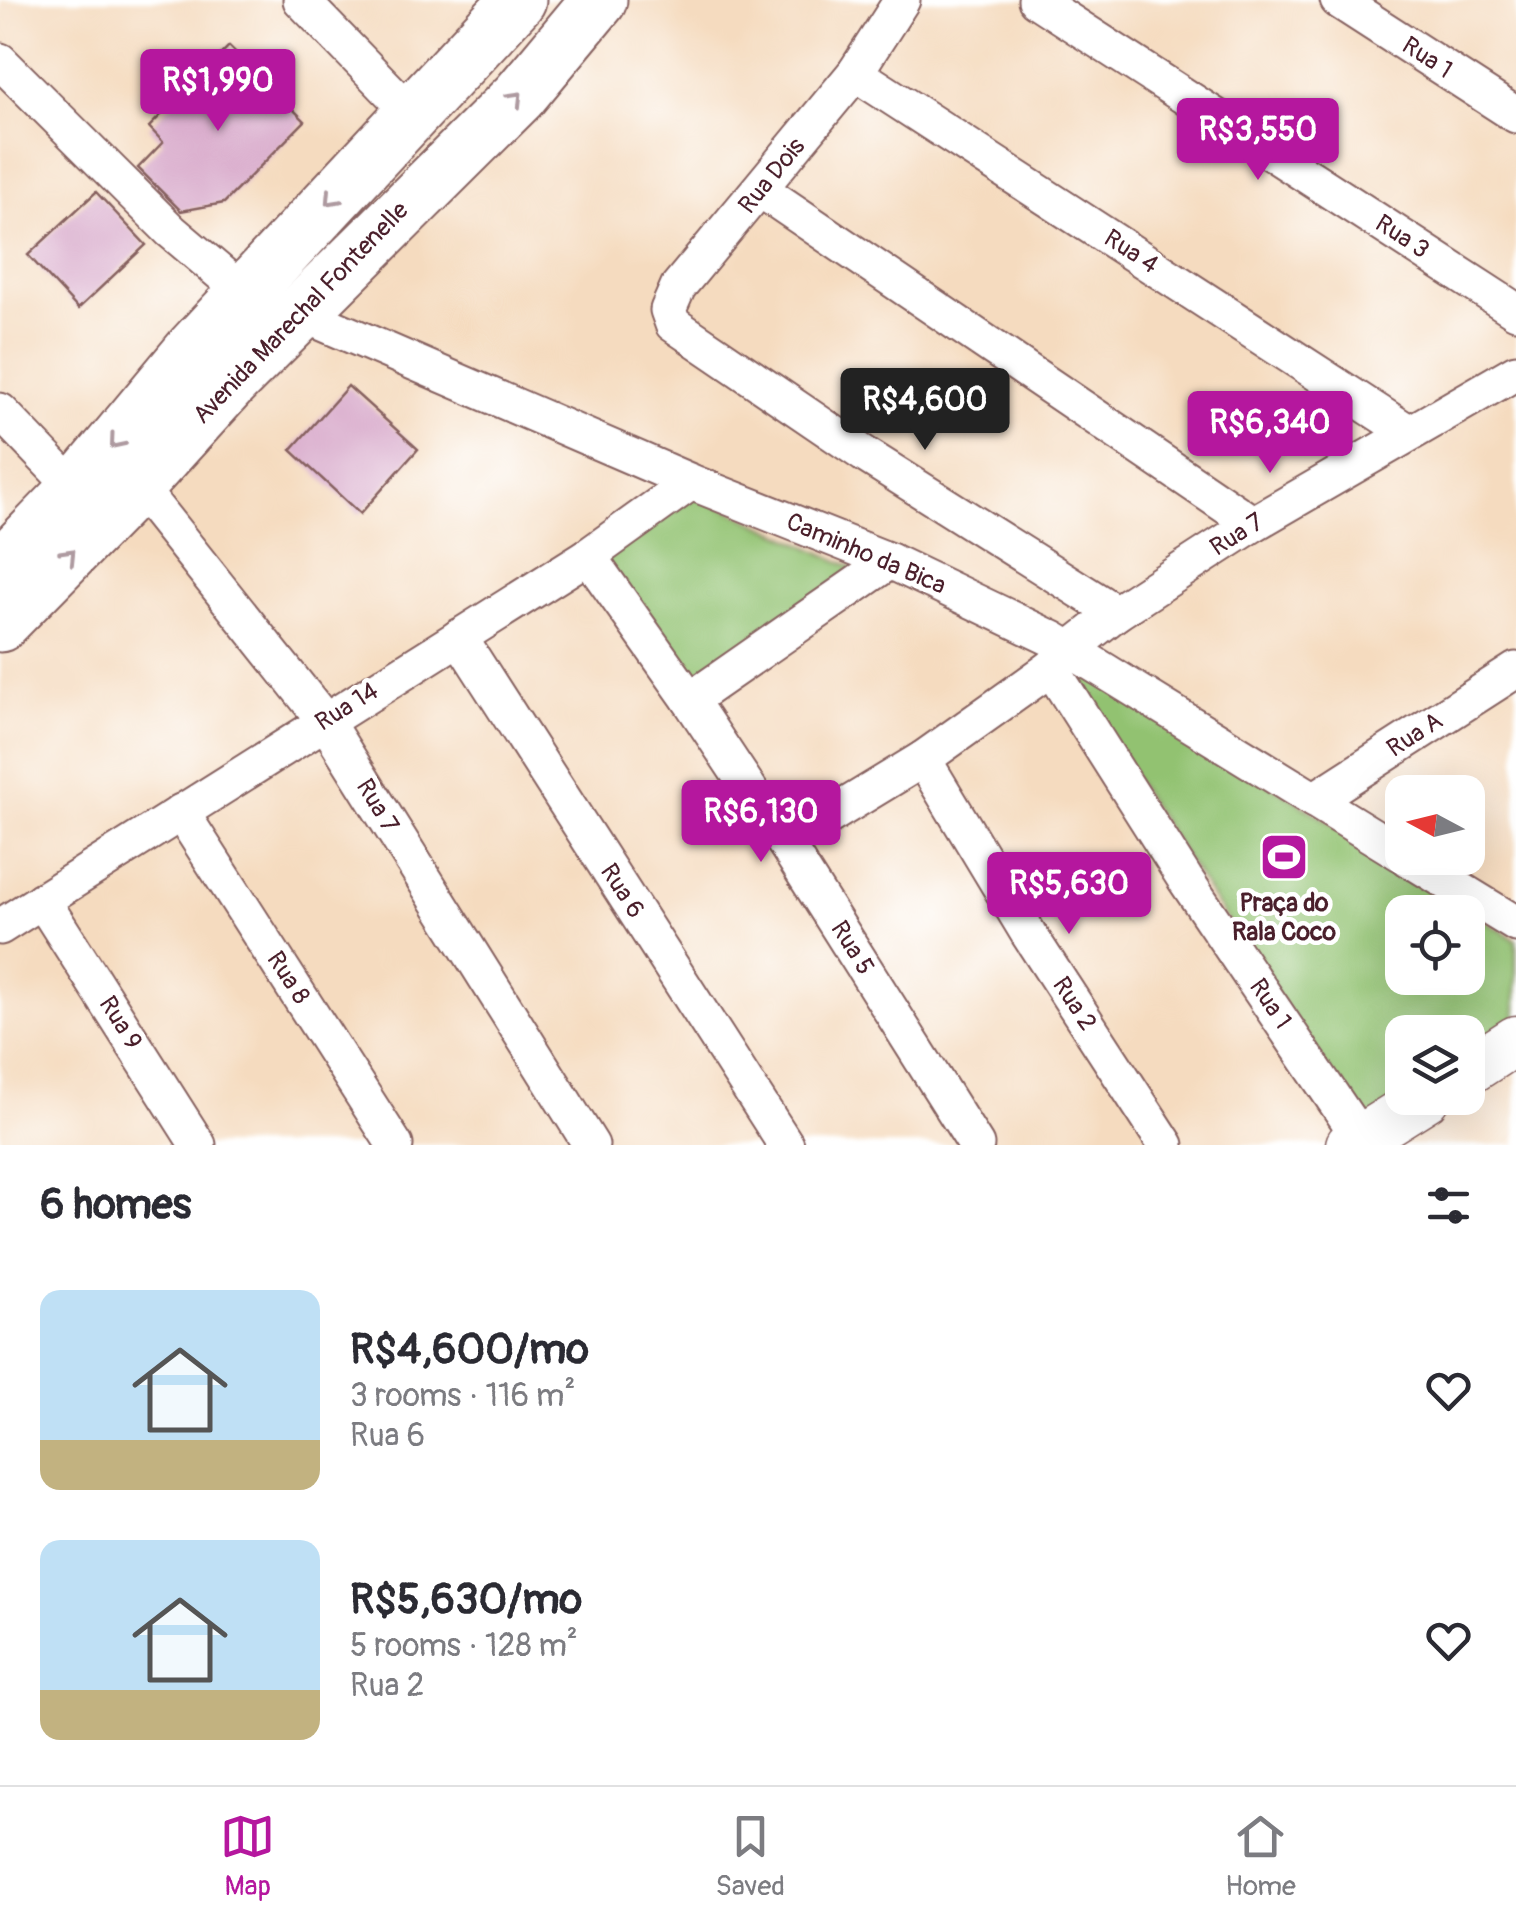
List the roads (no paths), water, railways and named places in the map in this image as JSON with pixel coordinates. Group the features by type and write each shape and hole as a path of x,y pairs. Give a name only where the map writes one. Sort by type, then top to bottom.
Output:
{"main road":[{"name":"Avenida Marechal Fontenelle","path":"0,568 76,490 244,294 518,0"},
{"name":"Avenida Marechal Fontenelle","path":"0,624 137,485 230,383 519,96 600,0"},
{"path":"413,199 394,165 393,133 423,129 456,156"}],"street":[{"path":"301,0 393,133"},
{"name":"Rua Dois","path":"902,0 854,73 678,287 668,310 673,324 700,344 864,454 1116,613"},
{"name":"Rua 3","path":"1036,0 1516,311"},
{"name":"Rua 1","path":"1338,0 1516,116"},
{"path":"0,62 171,231 244,294"},
{"name":"Rua 4","path":"854,73 1408,432"},
{"path":"761,190 1253,524"},
{"name":"Caminho da Bica","path":"300,313 690,482 890,561 1385,844"},
{"name":"Rua 7","path":"1060,658 1116,613 1253,524 1516,372"},
{"path":"0,411 76,490"},
{"name":"Rua 14","path":"0,927 588,556 690,482"},
{"name":"Rua 7","path":"137,485 325,721 592,1145"},
{"name":"Rua 5","path":"588,556 786,843 976,1145"},
{"path":"690,700 890,561"},
{"name":"Rua 6","path":"459,637 786,1145"},
{"path":"786,843 923,759 1060,658"},
{"name":"Rua 1","path":"1060,658 1175,864 1359,1143"},
{"name":"Rua A","path":"1314,800 1516,670"},
{"name":"Rua 2","path":"923,759 1028,933 1166,1145"},
{"name":"Rua 8","path":"181,812 394,1145"},
{"name":"Caminho da Bica","path":"1436,875 1516,924"},
{"name":"Rua 9","path":"42,900 198,1145"},
{"path":"1485,1060 1516,1040"},
{"path":"1359,1143 1400,1115"}],"place":[{"name":"Praça do Rala Coco","path":"1284,857"}]}
